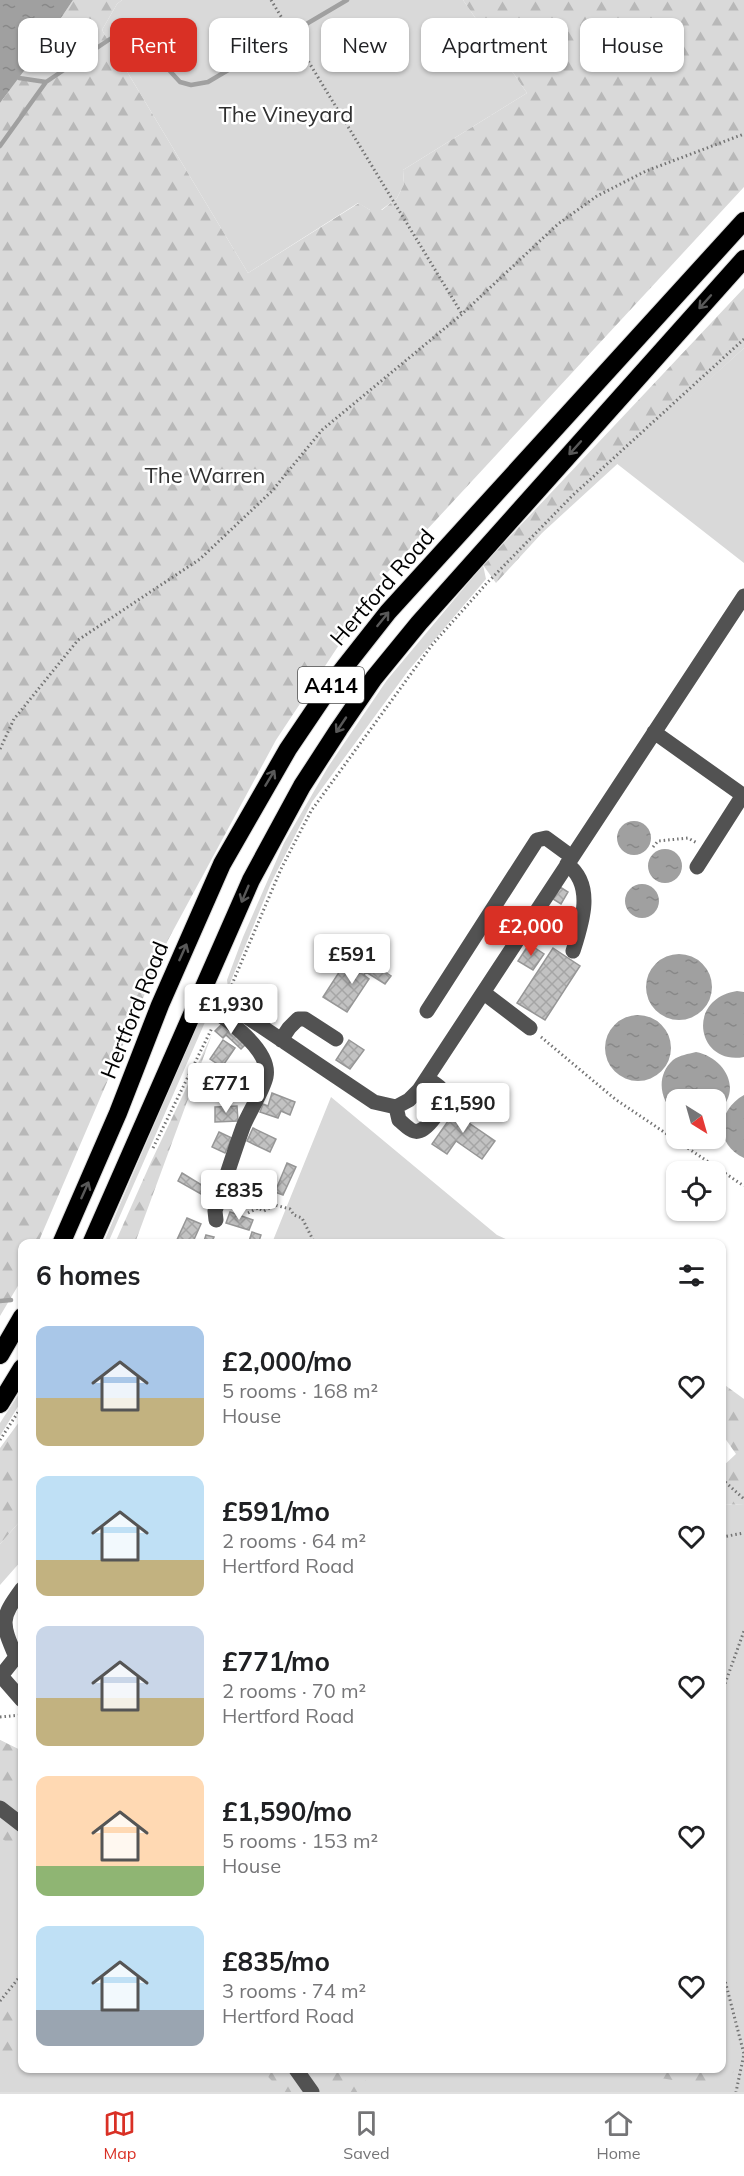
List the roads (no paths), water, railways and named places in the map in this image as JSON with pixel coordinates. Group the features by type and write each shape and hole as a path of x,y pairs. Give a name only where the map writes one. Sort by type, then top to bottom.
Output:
{"highway":[{"name":"Hertford Road","path":"63,1239 118,1113 160,1005 222,864 294,740 336,678 388,612 744,221"},
{"name":"A414","path":"93,1239 251,880 302,786 374,678 463,573 744,259"},
{"path":"0,1355 18,1324"},
{"path":"0,1404 18,1375"}],"street":[{"path":"201,994 221,1008 281,1040 374,1102 396,1107 409,1100 427,1078 484,993 744,596"},
{"path":"654,732 744,796 698,867"},
{"path":"427,1011 537,840 546,838 570,861 582,882 584,909 573,951"},
{"path":"484,993 530,1028"},
{"path":"216,1220 215,1210 244,1126 266,1076 265,1066 249,1039 221,1008"},
{"path":"281,1040 298,1019 305,1019 336,1039"},
{"path":"396,1107 399,1120 415,1131 421,1131 430,1123 442,1106 445,1095 442,1089 427,1078"},
{"path":"18,1594 3,1616 4,1630 18,1652"},
{"path":"18,1655 0,1676 18,1696"},
{"path":"0,1808 18,1822"},
{"path":"299,2073 312,2092"}],"water":[{"path":"0,0 73,0 61,18 18,18 18,72 23,72 0,103"},
{"path":"634,821 646,826 651,838 646,850 634,855 622,850 617,838 622,826"},
{"path":"665,849 677,854 682,866 677,878 665,883 653,878 648,866 653,854"},
{"path":"642,884 654,889 659,901 654,913 642,918 630,913 625,901 630,889"},
{"path":"672,954 686,954 698,959 707,968 712,987 710,1000 703,1011 686,1020 672,1020 660,1015 651,1006 646,994 646,980 651,968 660,959"},
{"path":"737,991 744,992 744,1057 728,1057 716,1052 707,1042 703,1030 704,1018 710,1006 720,997"},
{"path":"631,1015 645,1015 657,1020 666,1029 671,1048 669,1061 662,1072 645,1081 631,1081 619,1076 610,1067 605,1055 605,1041 610,1029 619,1020"},
{"path":"696,1052 707,1055 723,1068 730,1086 726,1101 726,1089 666,1089 666,1102 662,1088 664,1073 673,1060"},
{"path":"744,1095 744,1158 734,1152 726,1140 726,1114 735,1101"}],"waterway":[{"path":"0,146 46,82 122,31 136,34 180,82 191,85 208,82 347,0"},
{"path":"19,78 46,82"},
{"path":"0,1301 11,1300"}],"park label":[{"name":"The Vineyard","path":"286,114"},
{"name":"The Warren","path":"205,475"}]}
